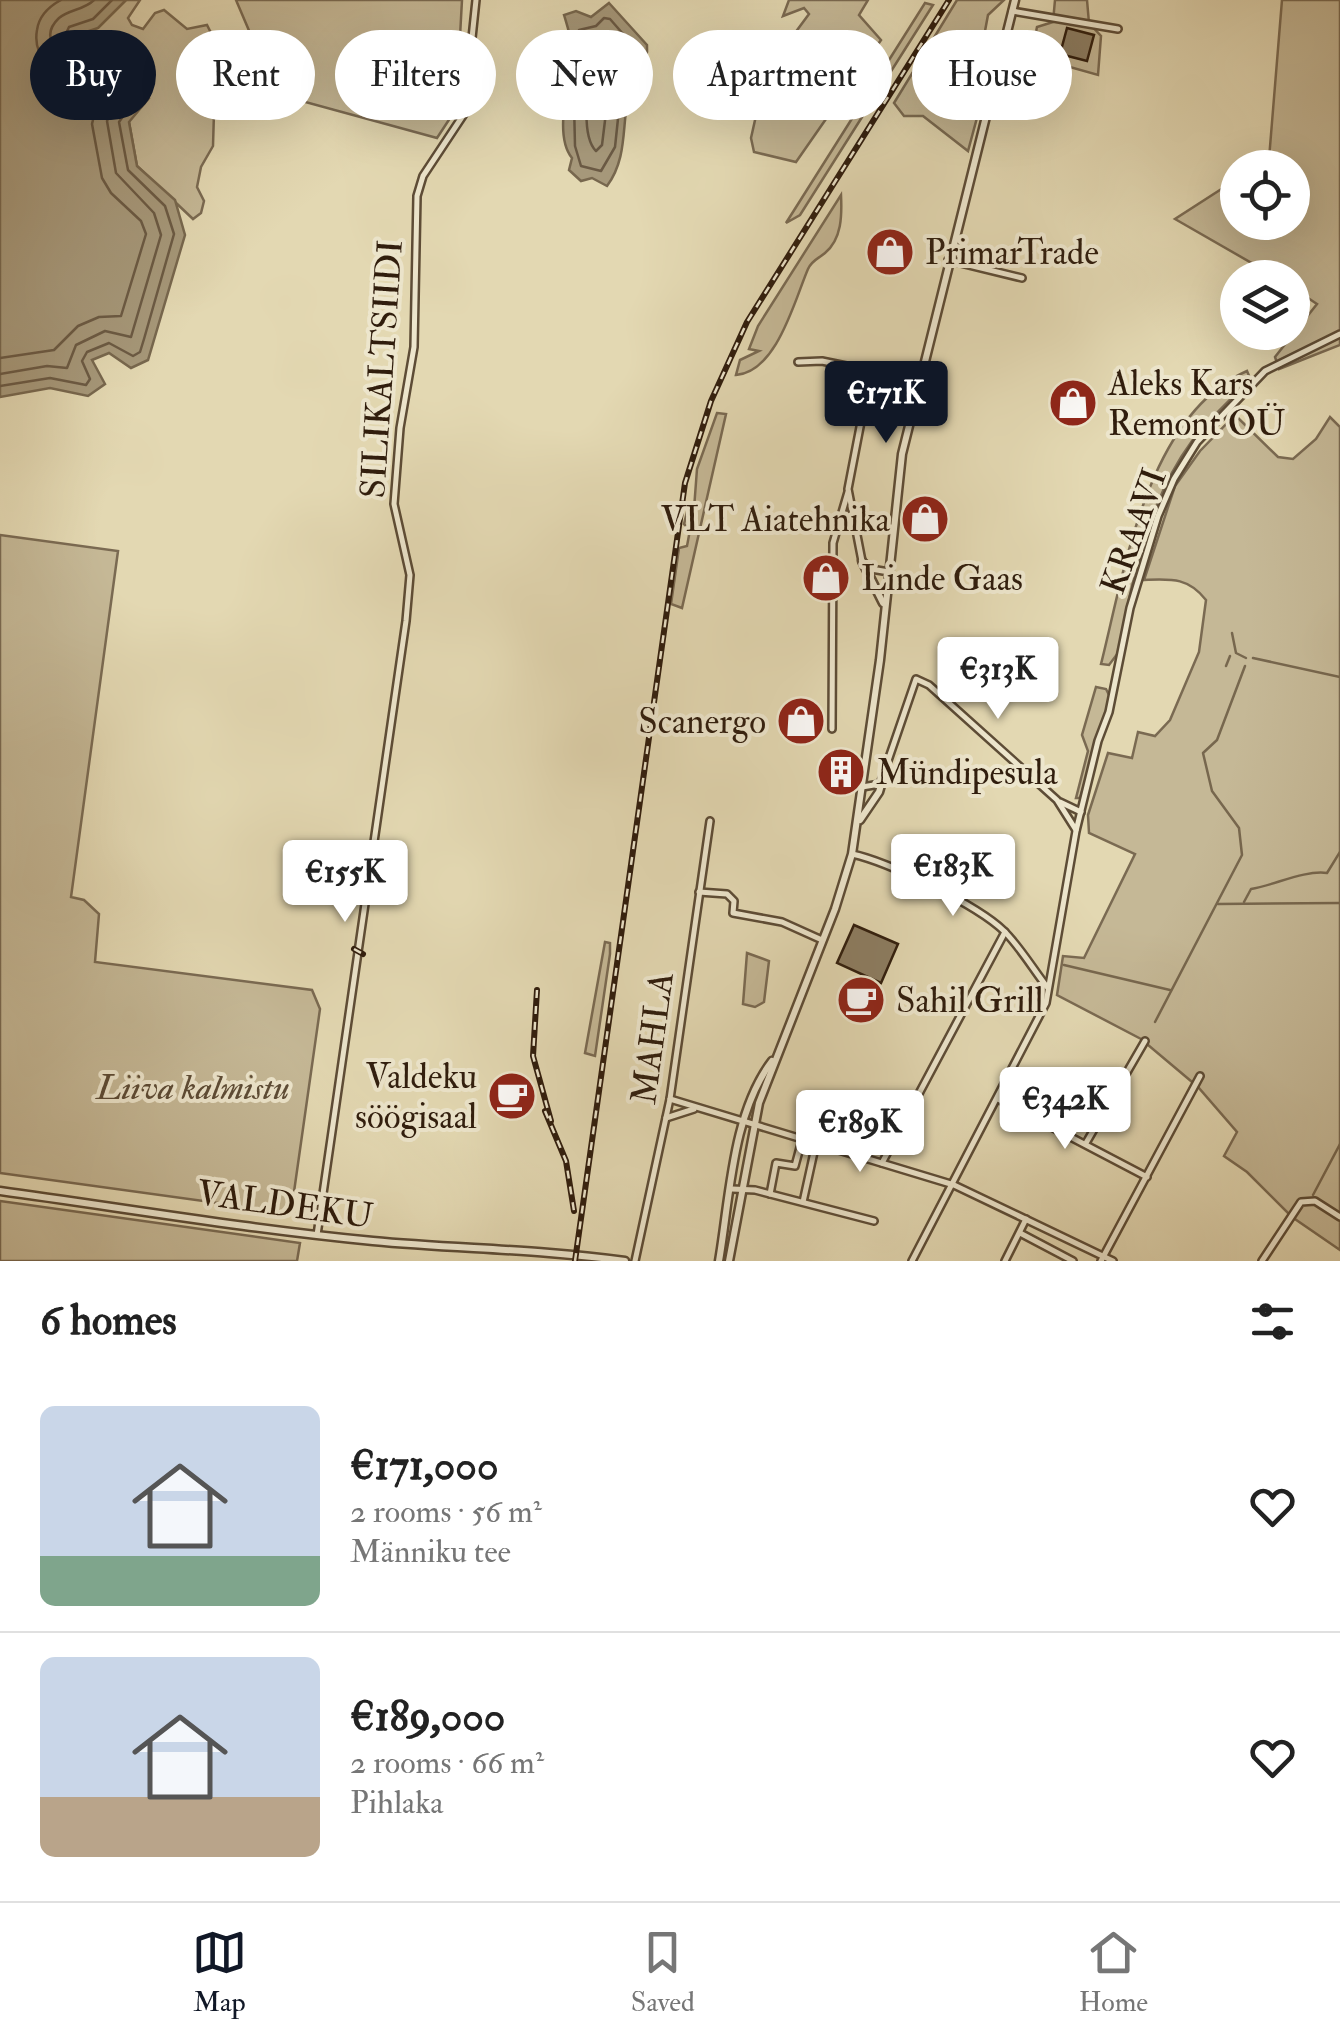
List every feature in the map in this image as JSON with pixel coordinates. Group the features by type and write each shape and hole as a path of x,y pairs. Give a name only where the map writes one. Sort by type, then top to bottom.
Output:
{"street":[{"name":"SILIKALTSIIDI","path":"317,1235 406,621 410,575 394,504 400,428 414,346 417,196 432,162 464,114 476,0"},
{"path":"719,1261 732,1190 761,1076 774,1058 852,854 902,454 1015,0"},
{"path":"1012,11 1118,29"},
{"path":"948,260 1022,278"},
{"name":"KRAAVI","path":"912,1261 1046,1004 1076,830 1109,712 1130,608 1158,516 1174,479 1197,442 1264,370 1340,334"},
{"path":"798,362 822,360 856,368 866,396 834,543 832,729"},
{"path":"848,489 862,561 879,589 885,609"},
{"path":"862,561 871,569 888,572"},
{"path":"857,825 879,792 916,679 929,685 1057,800 1081,813"},
{"path":"864,777 884,775"},
{"path":"862,787 876,787 884,775"},
{"path":"1057,800 1076,830"},
{"name":"MAHLA","path":"635,1261 670,1099 710,821"},
{"path":"852,854 880,862 981,914 1005,932 1048,989"},
{"path":"699,892 727,894 734,901 732,913 782,922 822,940"},
{"path":"882,1163 1005,932"},
{"path":"1086,1144 1145,1041"},
{"path":"1102,1258 1200,1076"},
{"path":"670,1099 954,1186 1113,1261"},
{"path":"998,1099 1147,1177"},
{"path":"666,1118 696,1108"},
{"path":"729,1261 749,1123"},
{"path":"770,1194 776,1163 795,1166 802,1139"},
{"path":"802,1202 816,1143"},
{"path":"732,1190 770,1194 874,1221"},
{"name":"VALDEKU","path":"0,1191 317,1235 625,1261"},
{"path":"1262,1261 1301,1202 1314,1201 1340,1217"},
{"path":"1005,1261 1026,1220"},
{"path":"1020,1233 1073,1261"}],"green space":[{"path":"126,0 140,0 128,18 132,25 143,29 155,13 164,10 187,29 207,25 210,30 176,30 176,120 214,120 213,146 201,167 197,187 204,201 201,213 193,219 137,166 128,120 156,120 156,30 91,30 98,28"},
{"path":"236,0 462,0 460,30 335,30 335,110 315,105 315,30 249,30"},
{"path":"789,0 868,0 859,15 872,30 797,30 809,14 804,8 783,16"},
{"path":"957,0 1004,0 988,15 985,30 939,30"},
{"path":"1055,0 1087,0 1089,23 1101,36 1098,75 1072,68 1072,30 1036,30 1053,22"},
{"path":"1282,0 1340,0 1340,345 1279,369 1275,357 1281,350 1310,350 1310,313 1317,304 1310,299 1310,260 1246,260 1175,219 1220,190 1220,240 1310,240 1310,150 1270,150"},
{"path":"925,3 933,5 917,30 912,30 912,38 892,70 892,55"},
{"path":"912,74 912,116 904,116 894,103"},
{"path":"371,120 449,120 437,138"},
{"path":"755,120 825,120 796,162 754,152 751,138"},
{"path":"851,120 860,120 800,215 786,223"},
{"path":"928,120 976,120 968,151"},
{"path":"841,195 838,234 831,247 810,266 783,332 763,361 736,375 740,360 759,351 749,349 758,326"},
{"path":"1247,371 1250,378 1192,441 1163,490 1143,543 1118,653 1109,665 1101,664 1131,541 1163,458 1185,422 1213,392"},
{"path":"717,413 726,414 682,608 671,604 679,548 687,546 690,530 684,524 687,512 694,509 697,469"},
{"path":"1235,415 1278,457 1293,459 1316,439 1330,417 1340,427 1340,1250 1292,1217 1247,1172 1224,1156 1237,1132 1198,1087 1141,1039 1057,995 1063,956 1084,958 1135,854 1089,833 1088,815 1108,753 1132,758 1138,732 1155,736 1170,720 1199,652 1206,600 1186,583 1144,580 1175,486 1200,451"},
{"name":"Liiva kalmistu","path":"0,535 118,551 71,897 84,900 99,914 95,962 312,990 320,1009 291,1213 0,1173"},
{"path":"1096,687 1106,689 1110,697 1080,798 1076,798 1088,751 1082,735"},
{"path":"605,942 610,943 610,954 595,1056 585,1053"},
{"path":"747,953 769,961 764,1002 755,1007 743,1004"},
{"path":"0,1201 300,1243 297,1261 0,1261"}],"water":[{"path":"0,0 126,0 92,30 30,30 30,120 131,120 137,166 175,200 185,235 148,360 131,368 109,353 92,360 105,384 88,396 50,388 0,397"},
{"path":"609,3 633,30 568,30 564,15 576,11 591,17"},
{"path":"563,120 625,120 619,161 607,186 592,178 581,181 569,170 572,158"}],"building":[{"path":"1067,28 1094,35 1087,61 1072,57 1072,30"},
{"path":"854,925 898,944 881,983 837,963"}],"waterway":[{"path":"1232,633 1236,653 1246,658"},
{"path":"1226,666 1230,656"},
{"path":"1253,658 1340,677"},
{"path":"1155,1022 1242,855 1239,828 1212,791 1203,753 1217,740 1245,666"},
{"path":"1244,902 1251,889 1327,873 1340,852"},
{"path":"1218,904 1340,903"},
{"path":"1064,965 1170,990"},
{"path":"1313,1195 1340,1144"}],"railway":[{"path":"575,1261 685,483 711,401 747,322 949,0"},
{"path":"354,949 363,954"},
{"path":"537,990 533,1056 551,1121"},
{"path":"545,1111 566,1161 574,1211"}],"place":[{"name":"PrimarTrade","path":"890,252"},
{"name":"Aleks Kars Remont OÜ","path":"1073,403"},
{"name":"VLT Aiatehnika","path":"925,519"},
{"name":"Linde Gaas","path":"826,578"},
{"name":"Scanergo","path":"801,721"},
{"name":"Mündipesula","path":"841,772"},
{"name":"Sahil Grill","path":"861,1000"},
{"name":"Valdeku söögisaal","path":"512,1096"}]}
